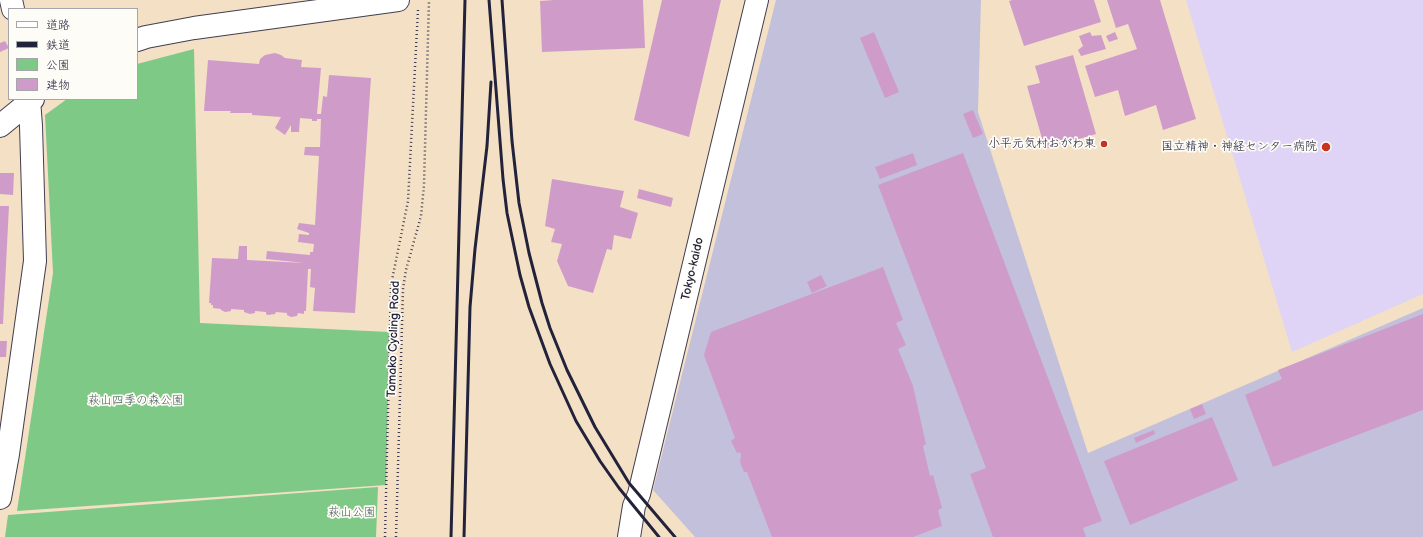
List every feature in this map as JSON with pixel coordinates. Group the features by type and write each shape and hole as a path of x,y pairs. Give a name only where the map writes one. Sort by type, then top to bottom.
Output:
{"street":[{"path":"138,40 194,28 398,0"},
{"name":"Tokyo-kaido","path":"629,537 634,506 639,494 757,0"},
{"path":"0,126 30,100"},
{"path":"0,498 4,453 35,261 30,100"}],"path":[{"name":"Tamako Cycling Road","path":"396,537 403,289 406,270 421,216 424,185 429,0"},
{"path":"385,537 391,285 408,201 418,7"}],"shaded area":[{"path":"776,0 981,0 978,112 1088,453 1423,308 1423,537 695,537 653,490"},
{"name":"国立精神・神経センター病院","path":"1186,0 1423,0 1423,294 1292,352"}],"green space":[{"name":"萩山四季の森公園","path":"194,49 200,323 389,332 386,485 17,511 53,273 45,115 66,100 138,100 138,64"},
{"name":"萩山公園","path":"378,487 376,537 5,537 8,515"}],"building":[{"path":"643,0 645,48 542,52 540,1"},
{"path":"662,0 721,0 689,137 634,120"},
{"path":"1094,0 1101,22 1024,46 1009,1"},
{"path":"1107,0 1160,0 1196,119 1163,130 1156,105 1125,116 1118,90 1095,97 1085,66 1137,49 1128,24 1116,28"},
{"path":"874,32 899,92 885,98 860,38"},
{"path":"1090,32 1092,36 1101,35 1106,49 1081,56 1078,50 1083,46 1079,36"},
{"path":"1115,32 1118,39 1109,42 1106,36"},
{"path":"5,41 8,48 0,52 0,43"},
{"path":"275,53 285,58 302,60 301,67 321,68 317,114 321,114 323,96 327,97 329,75 371,78 355,313 313,311 315,288 310,287 311,269 308,269 306,311 304,311 304,314 298,313 297,316 291,317 287,315 287,313 276,312 275,314 268,315 266,312 255,311 255,313 250,314 244,312 244,310 231,309 231,311 225,312 221,309 213,308 213,305 209,303 212,258 238,259 239,246 247,246 247,260 305,263 266,259 267,251 310,255 310,252 313,252 314,244 298,242 299,234 309,235 309,233 297,229 299,223 315,225 319,156 304,155 305,147 320,147 321,119 312,121 312,119 300,118 299,132 291,132 291,125 285,135 275,128 281,117 252,115 252,113 230,113 231,111 204,111 208,60 259,64 260,59 265,55"},
{"path":"1073,55 1096,134 1045,149 1027,86 1040,83 1035,66"},
{"path":"973,110 983,134 973,138 963,114"},
{"path":"913,153 917,165 880,179 875,167"},
{"path":"963,153 1102,521 1083,528 1086,537 993,537 970,474 986,468 878,185"},
{"path":"0,173 14,173 13,195 0,194"},
{"path":"552,179 624,191 620,207 638,213 631,239 614,235 612,250 607,249 593,293 568,286 557,261 562,244 551,242 555,229 545,226"},
{"path":"639,189 673,198 671,207 637,198"},
{"path":"0,206 9,206 3,324 0,324"},
{"path":"883,267 903,320 896,323 906,345 898,349 913,386 926,444 923,446 930,476 933,475 942,508 938,510 942,526 913,537 772,537 747,472 744,472 740,462 740,452 737,453 731,441 735,438 704,355 711,332"},
{"path":"821,275 827,286 812,293 807,282"},
{"path":"1423,314 1423,410 1273,467 1245,395 1282,379 1278,370"},
{"path":"0,341 7,341 6,357 0,357"},
{"path":"1202,404 1206,414 1194,419 1190,409"},
{"path":"1212,417 1238,480 1130,525 1104,461"},
{"path":"1154,430 1155,434 1136,443 1134,438"}],"railway":[{"path":"451,537 465,0"},
{"path":"489,0 507,213 520,275 529,307 550,364 576,421 600,461 619,488 659,537"},
{"path":"502,0 512,141 519,203 529,253 550,328 567,370 595,427 629,483 675,537"},
{"path":"464,537 470,307 487,146 491,82"}],"place":[{"name":"小平元気村おがわ東","path":"1104,144"},
{"name":"国立精神・神経センター病院","path":"1326,147"}]}
